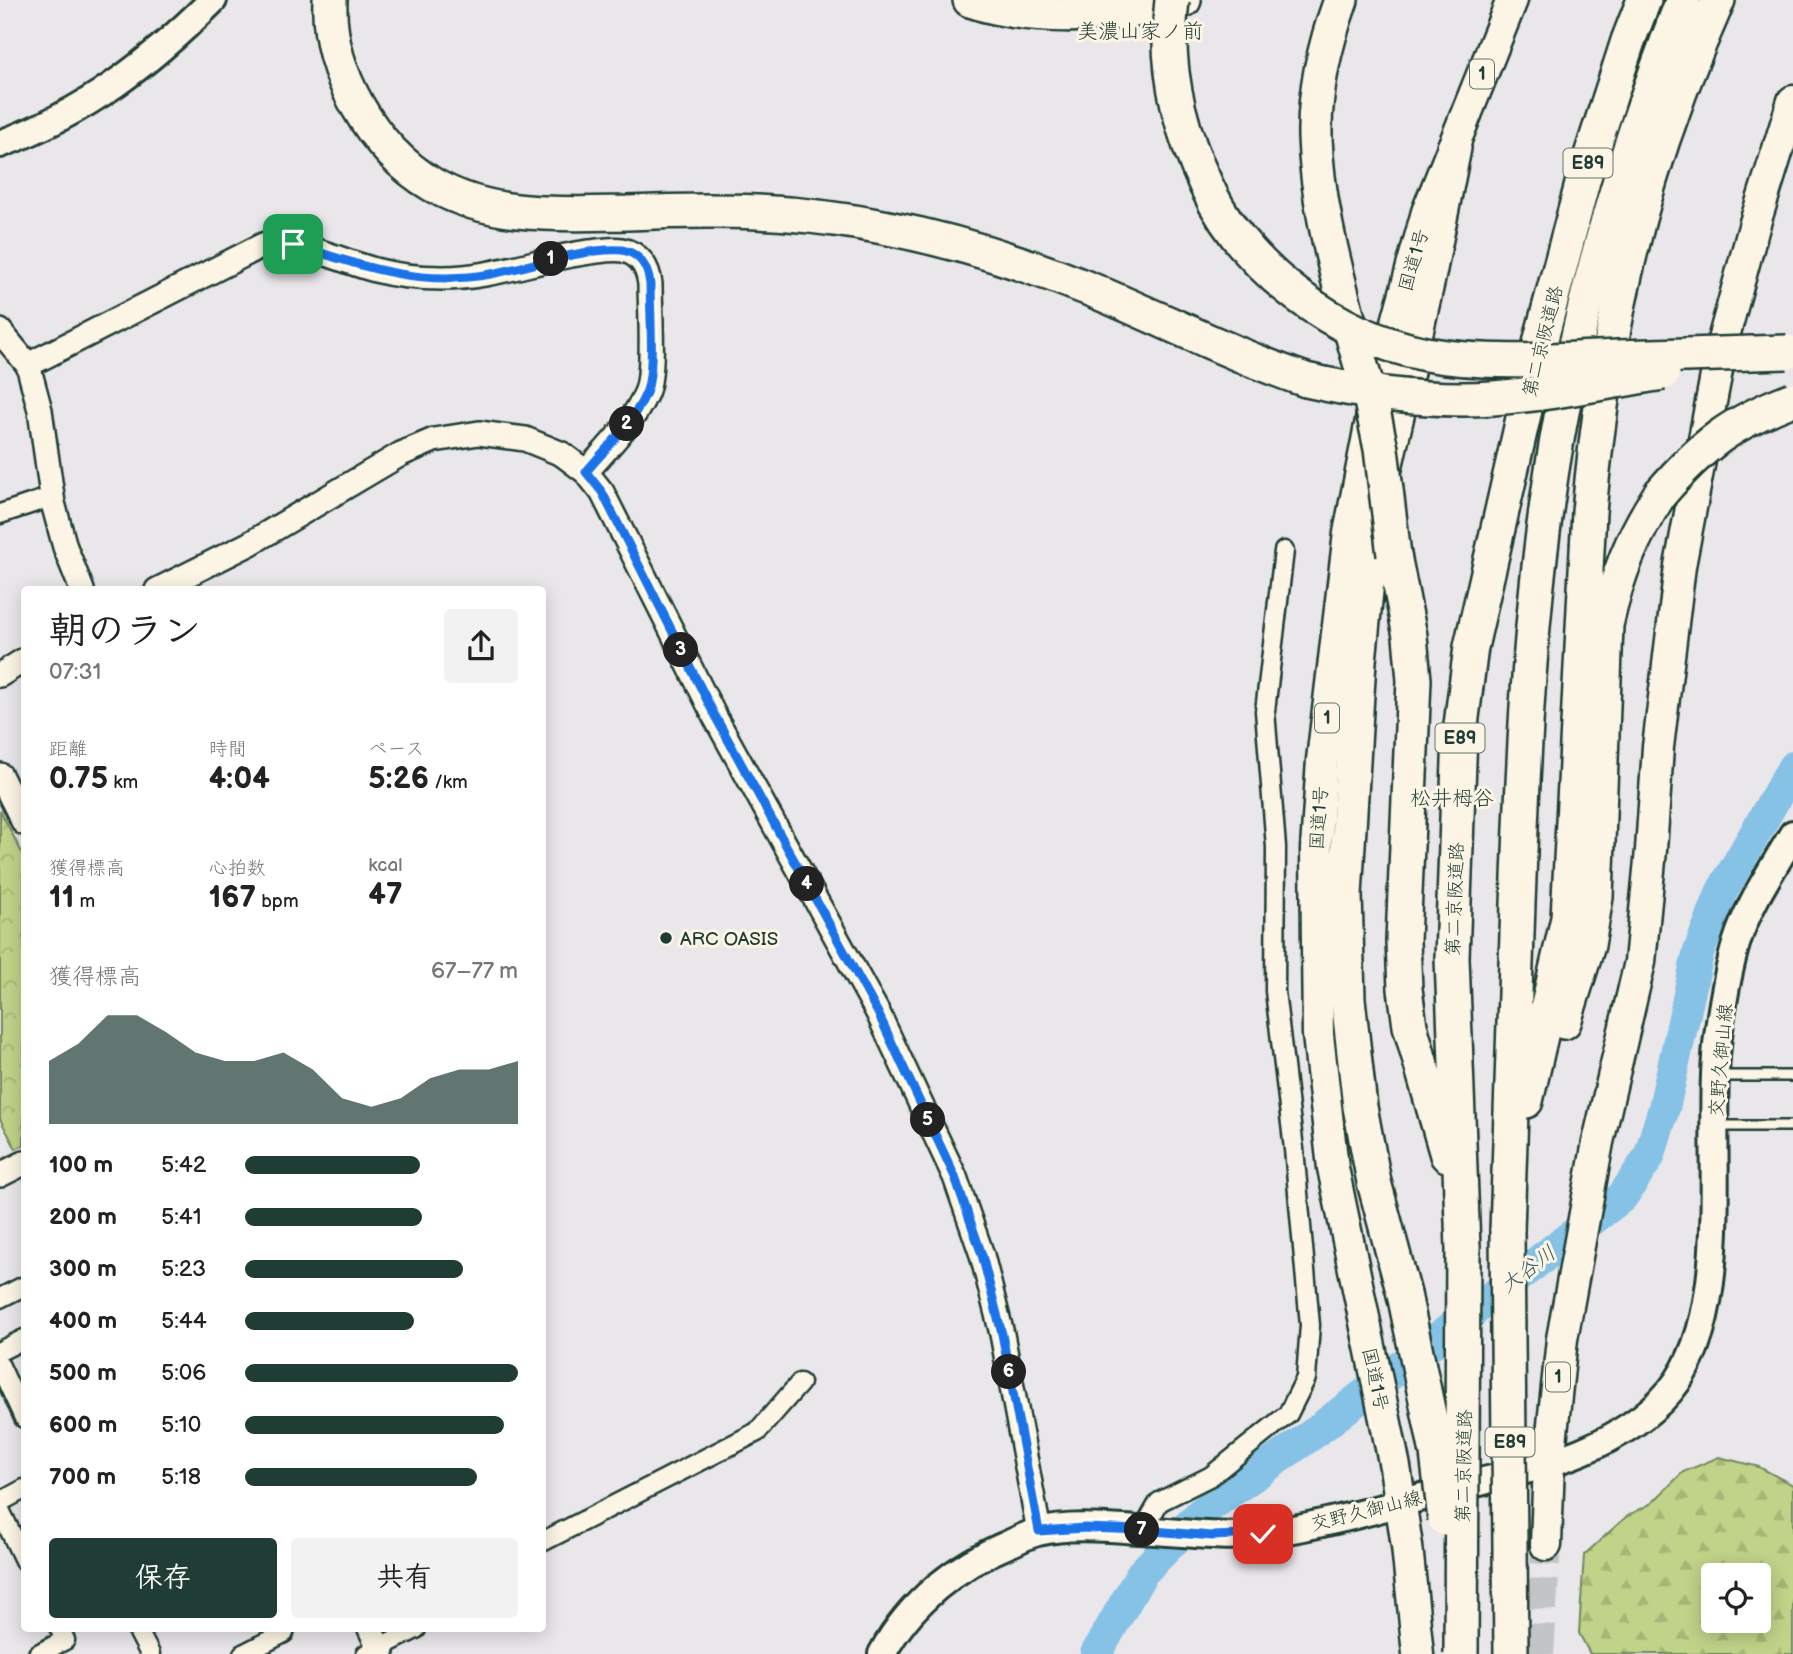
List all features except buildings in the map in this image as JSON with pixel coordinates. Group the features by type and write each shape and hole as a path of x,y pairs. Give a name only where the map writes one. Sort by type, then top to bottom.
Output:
{"highway":[{"path":"330,0 329,10 336,52 349,88 368,123 397,158 433,185 475,203 522,213 758,212 822,217 887,228 956,244 1021,264 1090,290 1262,365 1307,380 1392,396 1492,398 1547,393 1790,352"},
{"path":"970,0 1001,7 1066,14 1137,10 1184,0"},
{"path":"1172,0 1170,53 1181,119 1212,198 1236,235 1262,264 1304,299 1333,318 1400,347 1426,354 1485,360 1790,352"},
{"path":"1341,0 1328,37 1319,88 1315,136 1320,194 1381,449 1394,555 1410,636 1414,680 1403,928 1405,989 1410,1026 1454,1182 1462,1233"},
{"name":"国道1号","path":"1418,1654 1400,1503 1333,1168 1318,1035 1316,849 1322,760 1349,533 1373,410 1427,212 1512,0"},
{"name":"第二京阪道路","path":"1461,1654 1462,1233 1452,958 1461,733 1471,647 1486,571 1542,335 1584,177 1644,0"},
{"path":"1510,1143 1524,1111 1568,918 1589,512 1595,446 1612,335 1616,248 1651,176 1662,100 1684,0"},
{"path":"1662,100 1718,0"},
{"name":"1","path":"1546,1545 1549,1462 1562,1339 1594,1162 1640,962 1658,747 1682,553 1722,344 1755,223 1793,101"},
{"path":"1452,1654 1449,1563 1437,1453 1404,1294 1374,1182 1360,1107 1348,999 1346,882 1359,661 1373,521 1428,279 1454,148"},
{"name":"第二京阪道路","path":"1511,1654 1507,1231 1521,809 1536,591 1560,422 1577,341 1616,248"},
{"path":"1509,1184 1521,1162 1588,945 1596,897 1606,625 1615,584 1642,522 1660,494 1709,443 1740,422 1793,399"},
{"path":"1510,1383 1535,1654"}],"main road":[{"path":"1,144 47,124 114,87 154,56 213,0"},
{"name":"交野久御山線","path":"882,1654 913,1609 946,1578 982,1555 1039,1531 1085,1528 1199,1535 1263,1534 1367,1513 1549,1462 1585,1449 1624,1430 1653,1409 1672,1388 1690,1360 1700,1336 1707,1306 1712,1245 1718,1031 1736,943 1758,895 1793,834"}],"street":[{"path":"27,365 263,245 278,240 375,270 411,277 444,278 490,274 569,255 622,250 641,260 648,271 650,372 647,391 635,414 586,472"},
{"path":"0,331 27,365 40,410 51,497 81,586"},
{"path":"165,586 249,544 401,454 434,440 479,433 525,439 562,454 586,472 602,492 715,716 878,1013 955,1177 982,1255 1002,1334 1039,1531"},
{"path":"0,514 51,497"},
{"path":"1151,1530 1159,1502 1210,1476 1287,1414 1307,1378 1310,1325 1294,1149 1275,991 1276,847 1265,711 1284,551"},
{"path":"0,675 21,662"},
{"path":"0,775 21,817"},
{"path":"0,1175 21,1164"},
{"path":"0,1298 21,1288"},
{"path":"0,1351 21,1340"},
{"path":"0,1366 21,1412"},
{"path":"546,1540 757,1432 800,1383"},
{"path":"0,1502 21,1491"},
{"path":"0,1510 21,1549"},
{"path":"38,1654 65,1640 61,1632"},
{"path":"139,1632 150,1654"},
{"path":"243,1654 284,1632"},
{"path":"374,1646 409,1632"}],"lane":[{"path":"1715,1076 1793,1076"},
{"path":"1714,1126 1793,1126"}],"green space":[{"path":"0,810 21,851 21,1146 16,1149 0,1119"},
{"path":"1719,1457 1759,1467 1793,1485 1793,1654 1590,1654 1579,1633 1584,1555 1627,1516 1652,1503 1683,1472"}],"waterway":[{"name":"大谷川","path":"1096,1654 1142,1573 1202,1512 1310,1436 1622,1197 1649,1157 1664,1108 1698,954 1722,891 1793,767"}],"tunnel":[{"path":"1539,1654 1546,1545"}],"place":[{"name":"ARC OASIS","path":"666,938"}],"district":[{"name":"美濃山家ノ前","path":"1140,31"},
{"name":"松井栂谷","path":"1452,798"}],"route":[{"path":"293,244 375,270 411,277 444,278 490,274 569,255 611,250 632,253 641,260 648,271 650,284 650,372 647,391 635,414 586,472 602,492 715,716 878,1013 955,1177 982,1255 1002,1334 1039,1531 1085,1528 1212,1536 1263,1534"}]}
